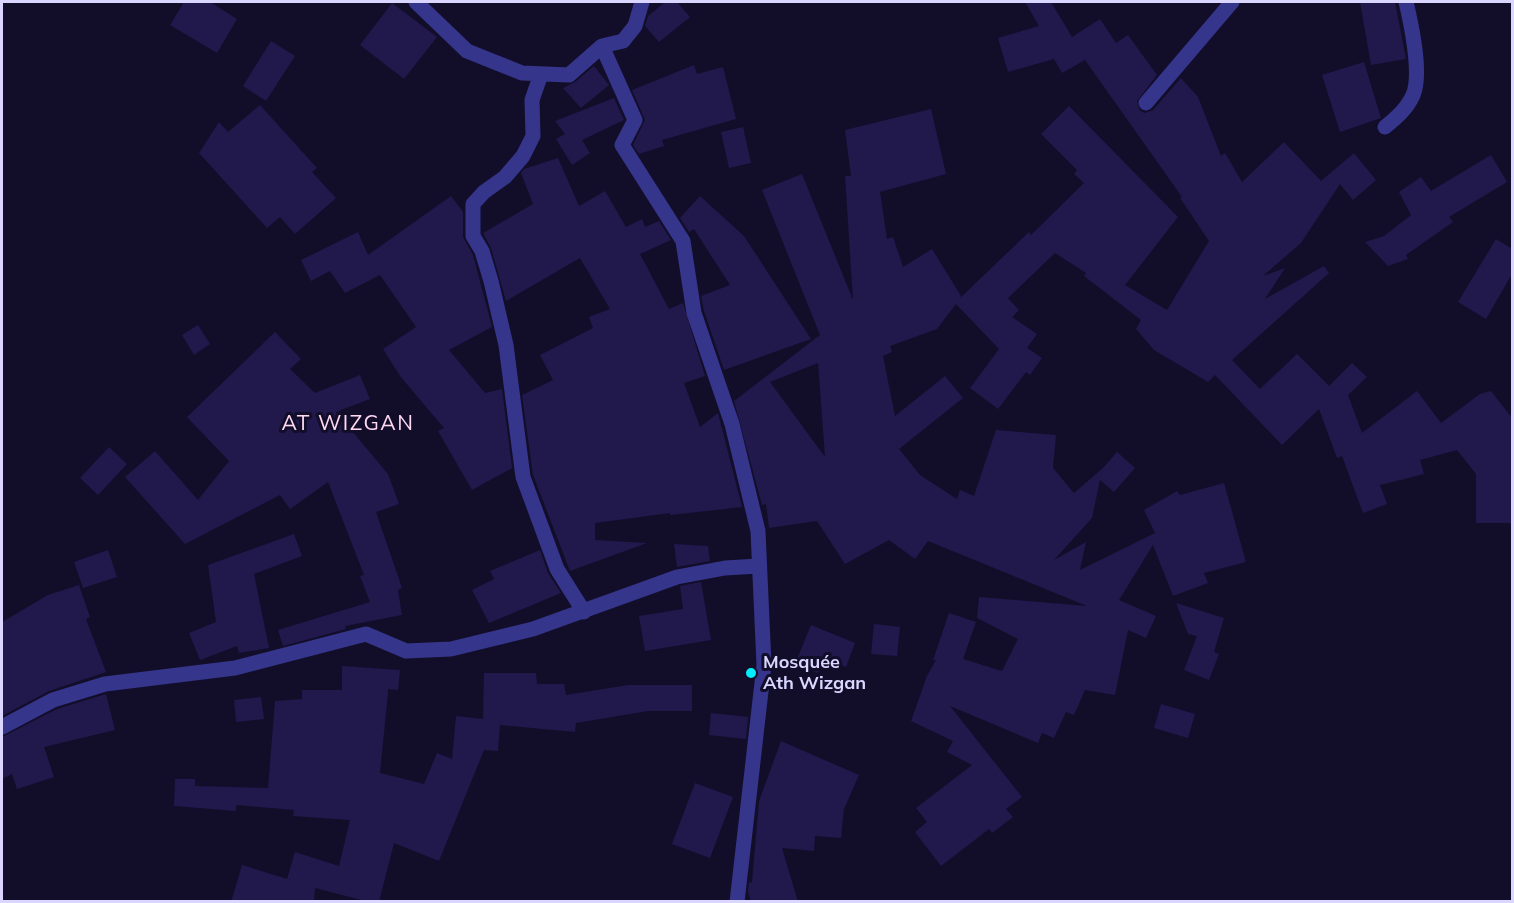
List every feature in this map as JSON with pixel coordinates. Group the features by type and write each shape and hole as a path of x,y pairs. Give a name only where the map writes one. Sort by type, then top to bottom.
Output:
{"street":[{"path":"416,2 466,51 522,73 569,75 602,46 623,41 635,27 642,2"},
{"path":"1146,103 1232,2"},
{"path":"1385,127 1403,111 1414,94 1416,74 1406,2"},
{"path":"602,46 635,120 622,145 662,213 683,241 694,313 732,424 758,531 764,664 737,902"},
{"path":"541,74 532,100 533,136 523,156 505,177 484,192 474,204 473,236 482,251 506,345 523,477 557,569 584,612"},
{"path":"2,727 53,700 105,684 235,668 366,634 406,651 451,650 584,612 623,595 677,577 725,568 759,566"}],"building":[{"path":"184,2 210,2 237,19 217,53 170,25"},
{"path":"665,2 677,2 690,17 659,42 645,26 648,16"},
{"path":"1025,2 1051,2 1072,37 1100,19 1116,43 1128,35 1157,75 1137,101 1140,111 1145,113 1153,110 1181,78 1198,97 1221,156 1225,153 1242,182 1284,142 1321,181 1354,153 1376,180 1353,200 1340,184 1301,243 1263,276 1285,268 1265,299 1324,266 1329,273 1232,360 1260,389 1297,354 1329,386 1352,363 1367,377 1348,395 1362,433 1417,391 1441,423 1480,394 1491,391 1512,418 1511,523 1476,523 1476,474 1457,450 1420,460 1424,474 1380,485 1387,504 1363,513 1342,456 1337,458 1319,409 1282,445 1215,375 1208,382 1154,350 1136,329 1141,320 1084,276 1086,273 1055,253 1008,298 1019,310 1012,317 1037,334 1027,348 1042,358 1030,375 1026,372 998,409 970,388 999,349 956,304 937,329 890,346 892,352 883,356 895,416 945,376 963,398 899,449 920,475 957,499 960,490 974,496 996,430 1056,435 1053,468 1074,493 1103,468 1117,452 1135,468 1114,492 1100,480 1092,518 1054,560 1086,542 1080,570 1155,533 1144,510 1177,491 1180,495 1224,483 1246,562 1204,573 1208,583 1173,596 1153,545 1119,600 1156,616 1146,638 1128,630 1115,695 1085,690 1074,715 1066,712 1054,738 1042,733 1038,743 950,706 1022,797 1006,809 1013,817 992,833 989,829 941,866 915,832 927,822 916,808 972,765 947,752 953,741 911,721 927,676 936,660 933,660 949,613 976,622 963,659 1002,671 1018,639 977,618 979,597 1087,606 928,541 915,559 889,540 845,564 817,521 769,528 766,504 762,505 734,401 820,335 762,190 802,174 853,300 845,176 851,176 845,130 931,109 946,174 880,192 887,239 893,237 903,267 932,249 961,296 960,298 1029,232 1031,235 1084,183 1074,174 1077,170 1041,134 1069,106 1178,217 1125,285 1167,310 1209,241 1180,198 1182,197 1085,60 1062,73 1054,59 1008,72 998,38 1039,26","holes":["818,363 825,457 770,382"]},
{"path":"1360,2 1395,2 1406,59 1371,65"},
{"path":"392,3 437,37 404,79 360,45"},
{"path":"271,41 295,56 266,101 243,86"},
{"path":"1364,62 1381,118 1340,132 1322,75"},
{"path":"694,65 697,74 723,67 736,119 662,140 664,146 639,154 633,145 645,120 632,90"},
{"path":"594,66 609,85 581,108 563,88 575,82"},
{"path":"614,98 624,120 582,140 590,153 572,165 556,139 565,134 555,121"},
{"path":"260,105 317,168 312,172 336,198 295,234 280,217 267,228 199,153 219,122 228,132"},
{"path":"743,127 751,163 729,168 721,132"},
{"path":"1491,155 1507,182 1449,217 1453,222 1406,255 1408,259 1388,266 1365,242 1384,236 1411,215 1399,192 1421,177 1431,191"},
{"path":"558,158 579,206 605,191 626,227 642,219 645,227 659,221 671,240 640,254 669,309 683,303 705,376 684,383 700,427 718,413 742,507 670,515 670,513 595,523 595,540 647,543 570,571 533,475 522,395 553,380 540,355 593,328 589,317 610,309 580,258 506,301 491,248 483,233 533,204 521,173 524,169"},
{"path":"451,196 463,212 463,237 473,255 492,327 449,350 485,393 502,389 512,468 472,490 438,431 444,428 400,376 383,349 416,327 380,275 345,293 330,271 311,281 301,260 358,232 368,255"},
{"path":"700,196 744,236 811,339 724,370 701,296 730,285 694,229 689,232 680,218"},
{"path":"1496,239 1512,249 1512,274 1486,319 1458,302"},
{"path":"198,325 210,344 194,355 182,335"},
{"path":"275,332 301,359 290,369 315,393 360,375 370,399 336,412 388,474 399,504 376,512 402,588 398,590 402,615 345,626 346,629 283,646 278,630 370,602 360,576 364,575 328,482 290,509 280,495 185,544 125,477 155,451 198,500 229,461 187,417"},
{"path":"109,447 127,464 98,495 80,478"},
{"path":"294,534 302,556 254,574 269,648 239,653 237,646 200,660 189,633 216,622 208,565"},
{"path":"674,544 708,546 710,561 677,567"},
{"path":"108,550 117,577 83,588 74,562"},
{"path":"540,550 548,573 561,593 489,623 472,590 494,579 490,571"},
{"path":"701,582 711,640 645,651 639,616 683,609 680,586"},
{"path":"79,585 90,617 86,619 106,672 49,691 2,716 2,622 48,595"},
{"path":"1176,603 1224,618 1214,652 1219,654 1209,680 1184,670 1197,636 1188,634"},
{"path":"874,624 900,627 897,656 871,654"},
{"path":"811,625 855,643 846,667 824,659 818,673 795,664"},
{"path":"342,666 400,670 398,690 388,689 380,773 424,784 437,753 452,759 456,716 483,719 484,673 536,673 537,684 564,684 566,695 628,685 692,685 692,711 648,711 576,723 575,732 500,725 498,751 484,750 439,861 394,843 379,902 369,902 315,888 314,902 231,902 242,865 287,879 295,852 339,866 350,820 293,816 294,810 236,805 236,811 174,806 175,779 195,779 195,786 268,788 275,701 302,699 302,690 342,690"},
{"path":"106,694 115,730 44,747 54,777 17,789 12,774 2,779 2,737 57,709"},
{"path":"261,697 264,719 236,722 234,700"},
{"path":"1161,704 1195,714 1188,738 1154,728"},
{"path":"711,713 748,717 746,739 709,735"},
{"path":"781,741 859,775 844,809 841,838 815,836 814,851 782,848 798,902 751,902 748,891 749,883 752,882 759,801"},
{"path":"695,783 733,797 710,858 672,844"}],"place":[{"name":"Mosquée Ath Wizgan","path":"751,673"}],"district":[{"name":"AT WIZGAN","path":"348,424"}]}
